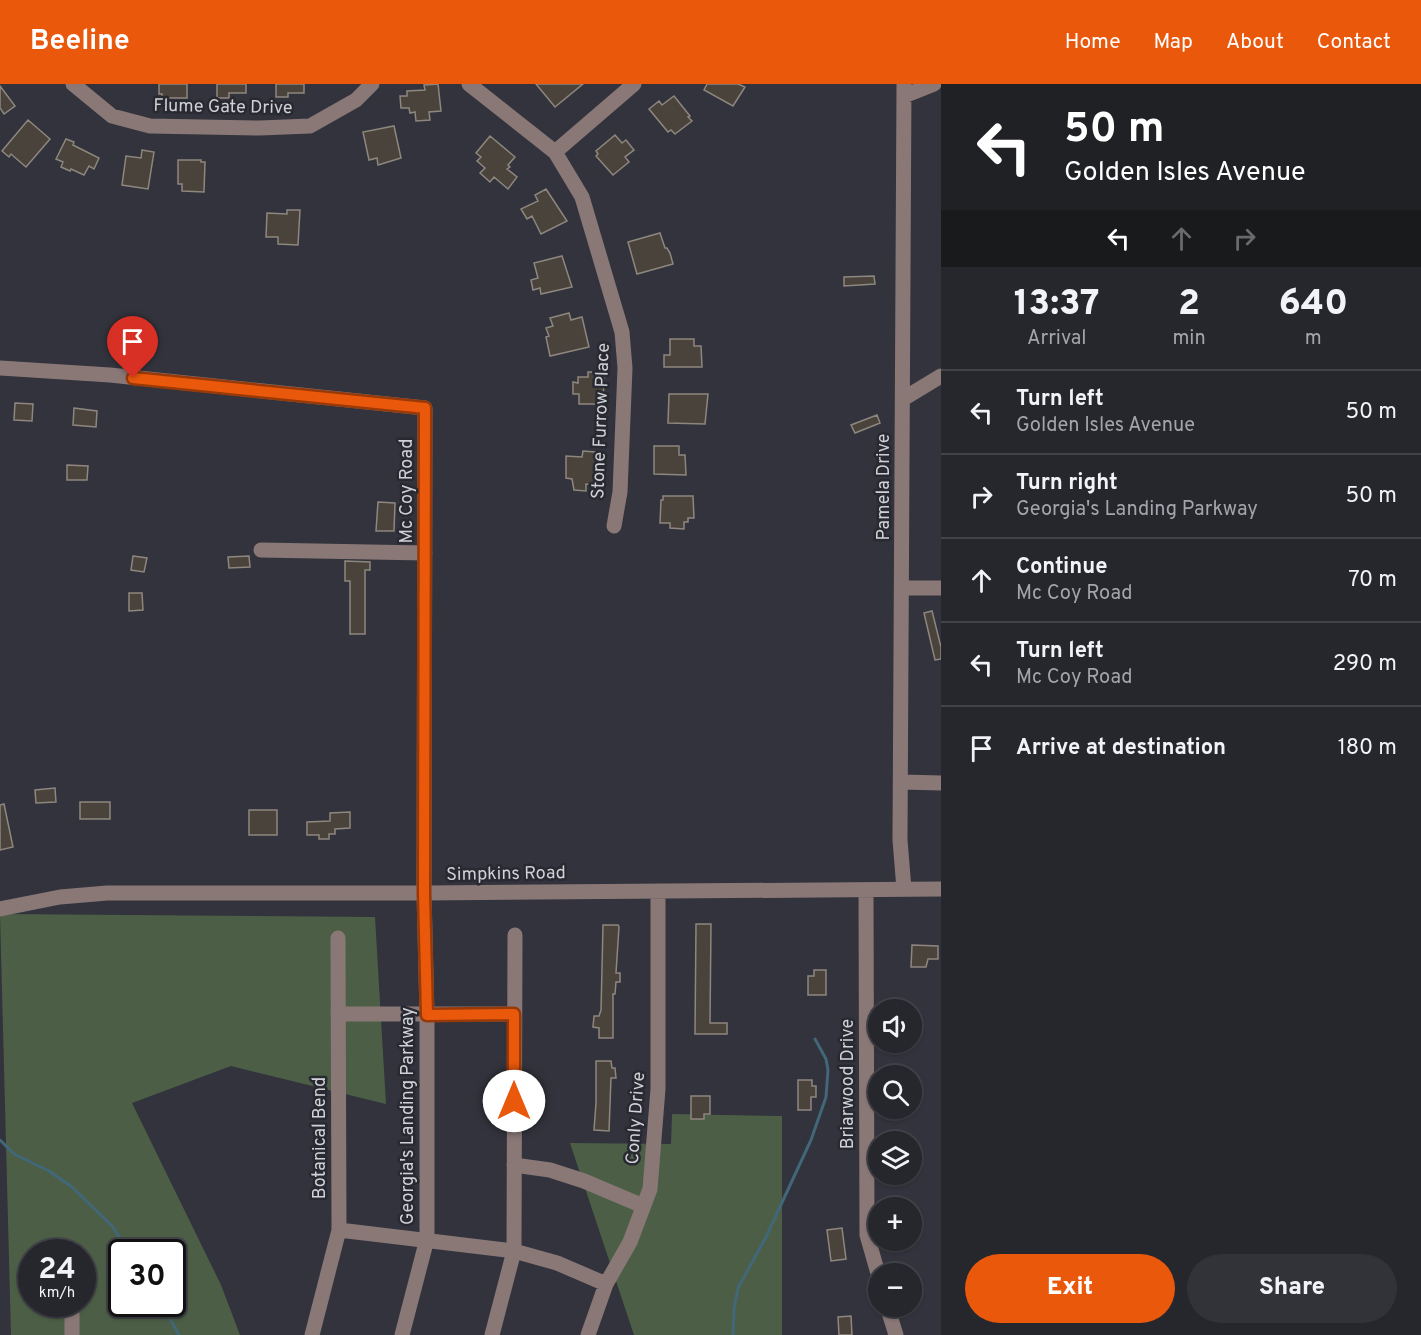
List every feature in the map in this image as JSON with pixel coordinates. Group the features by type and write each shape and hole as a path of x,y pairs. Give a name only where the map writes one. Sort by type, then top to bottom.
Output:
{"street":[{"name":"Flume Gate Drive","path":"73,84 112,116 150,126 260,128 310,126 356,100 372,84"},
{"name":"Stone Furrow Place","path":"468,84 555,152 582,197 622,332 625,368 620,492 614,526"},
{"path":"555,152 634,84"},
{"path":"904,90 934,84"},
{"name":"Pamela Drive","path":"904,90 900,840 904,889"},
{"name":"Mc Coy Road","path":"0,368 110,375 425,408 424,893"},
{"path":"903,399 941,376"},
{"path":"261,550 425,553"},
{"path":"902,588 941,588"},
{"path":"902,782 941,783"},
{"name":"Simpkins Road","path":"0,909 60,897 107,893 941,889"},
{"name":"Briarwood Drive","path":"866,890 867,1235 875,1263"},
{"name":"Conly Drive","path":"588,1335 606,1284 630,1242 650,1189 658,1089 658,891"},
{"name":"Georgia's Landing Parkway","path":"402,1335 427,1239 427,1015 424,893"},
{"path":"492,1335 514,1251 515,935"},
{"name":"Botanical Bend","path":"312,1335 339,1230 338,938"},
{"path":"338,1014 514,1014"},
{"path":"514,1165 550,1170 584,1181 644,1206"},
{"path":"339,1230 514,1251 557,1263 606,1284"},
{"path":"72,1317 72,1335"},
{"path":"890,1317 896,1335"}],"green space":[{"path":"0,914 375,917 386,1104 231,1066 132,1103 221,1285 240,1335 11,1335"},
{"path":"672,1114 782,1116 782,1335 634,1335 570,1143 671,1144"}],"building":[{"path":"159,84 187,84 187,98 162,98 162,94 159,94"},
{"path":"217,84 246,84 246,93 229,93 229,98 217,98"},
{"path":"276,84 304,84 304,93 288,93 288,97 276,97"},
{"path":"438,84 441,111 429,112 430,120 416,121 415,112 410,113 409,108 401,108 400,96 407,96 407,91 425,90 424,85"},
{"path":"536,84 583,84 555,107"},
{"path":"707,84 738,84 745,87 733,106 704,90"},
{"path":"0,86 15,106 4,114 0,108"},
{"path":"674,96 692,121 675,134 671,130 668,132 649,109 659,101 662,105"},
{"path":"28,120 50,139 26,167 11,154 9,157 2,151"},
{"path":"394,126 401,158 378,165 377,158 369,160 363,132"},
{"path":"615,135 622,143 626,140 634,150 625,157 629,162 613,175 596,156 598,154 596,151"},
{"path":"490,136 515,157 507,169 517,177 508,189 494,177 490,182 480,173 485,168 477,161 481,157 476,153"},
{"path":"66,139 99,158 94,169 89,166 84,175 61,167 63,162 56,159"},
{"path":"142,150 154,152 148,189 122,185 126,156 141,158"},
{"path":"178,160 205,162 204,192 182,191 182,184 178,184"},
{"path":"546,189 567,221 541,234 532,216 527,219 521,209 538,201 535,195"},
{"path":"287,210 300,210 298,245 278,244 278,237 266,237 267,213 287,214"},
{"path":"660,233 673,264 637,274 628,242"},
{"path":"562,256 572,287 541,294 540,288 533,290 531,280 538,278 534,263"},
{"path":"874,276 875,284 844,286 844,277"},
{"path":"569,313 571,320 582,317 589,347 550,356 546,337 549,336 546,328 553,326 550,318"},
{"path":"670,339 694,339 694,346 701,346 702,367 664,367 664,355 670,355"},
{"path":"588,372 601,372 601,377 604,377 603,404 579,404 579,394 573,394 573,382 578,383 578,377 588,377"},
{"path":"669,394 708,394 705,424 668,423"},
{"path":"15,403 33,404 32,421 14,420"},
{"path":"74,408 97,411 96,427 73,425"},
{"path":"877,415 880,423 855,433 851,425"},
{"path":"654,446 679,446 679,455 685,455 686,475 654,474"},
{"path":"583,451 595,452 594,458 599,458 597,485 586,484 586,491 574,490 572,479 566,478 566,456 582,457"},
{"path":"67,465 88,466 87,480 67,480"},
{"path":"663,496 693,496 694,518 688,518 688,522 684,522 684,529 670,528 670,523 660,523"},
{"path":"378,502 395,503 394,531 376,531"},
{"path":"133,556 147,558 144,572 131,570"},
{"path":"249,556 250,567 229,568 228,557"},
{"path":"345,561 370,562 370,570 365,570 365,634 350,634 350,581 345,581"},
{"path":"129,593 142,593 143,610 129,611"},
{"path":"932,611 941,647 941,659 935,660 924,613"},
{"path":"55,788 56,802 36,803 35,790"},
{"path":"80,802 110,802 110,819 80,819"},
{"path":"4,804 13,847 0,850 0,805"},
{"path":"249,810 277,810 277,835 249,835"},
{"path":"350,812 350,828 335,829 335,834 329,834 329,839 319,839 319,835 307,835 307,822 330,821 330,813"},
{"path":"696,924 711,924 710,1023 727,1023 727,1034 695,1034"},
{"path":"603,925 618,925 619,927 616,973 620,973 620,982 616,982 615,994 613,994 613,1038 599,1038 599,1028 593,1027 594,1016 599,1016 601,1010"},
{"path":"912,945 938,946 938,959 928,959 926,967 911,967"},
{"path":"814,970 826,970 826,995 808,995 808,976 814,976"},
{"path":"596,1061 611,1061 612,1068 615,1068 616,1078 611,1078 609,1131 594,1130"},
{"path":"798,1080 812,1080 812,1086 816,1086 816,1097 811,1097 811,1110 798,1110"},
{"path":"691,1096 710,1096 710,1114 704,1114 704,1119 691,1119"},
{"path":"842,1228 846,1259 831,1261 827,1230"},
{"path":"851,1316 852,1335 839,1335 838,1317"}],"waterway":[{"path":"733,1335 738,1288 766,1237 811,1140 826,1097 828,1070 826,1059 815,1039"},
{"path":"0,1140 14,1154 49,1171 72,1187 112,1226 120,1239"},
{"path":"169,1317 179,1335"}],"route":[{"path":"133,378 425,408 424,893 427,1015 514,1014 514,1101"}]}
